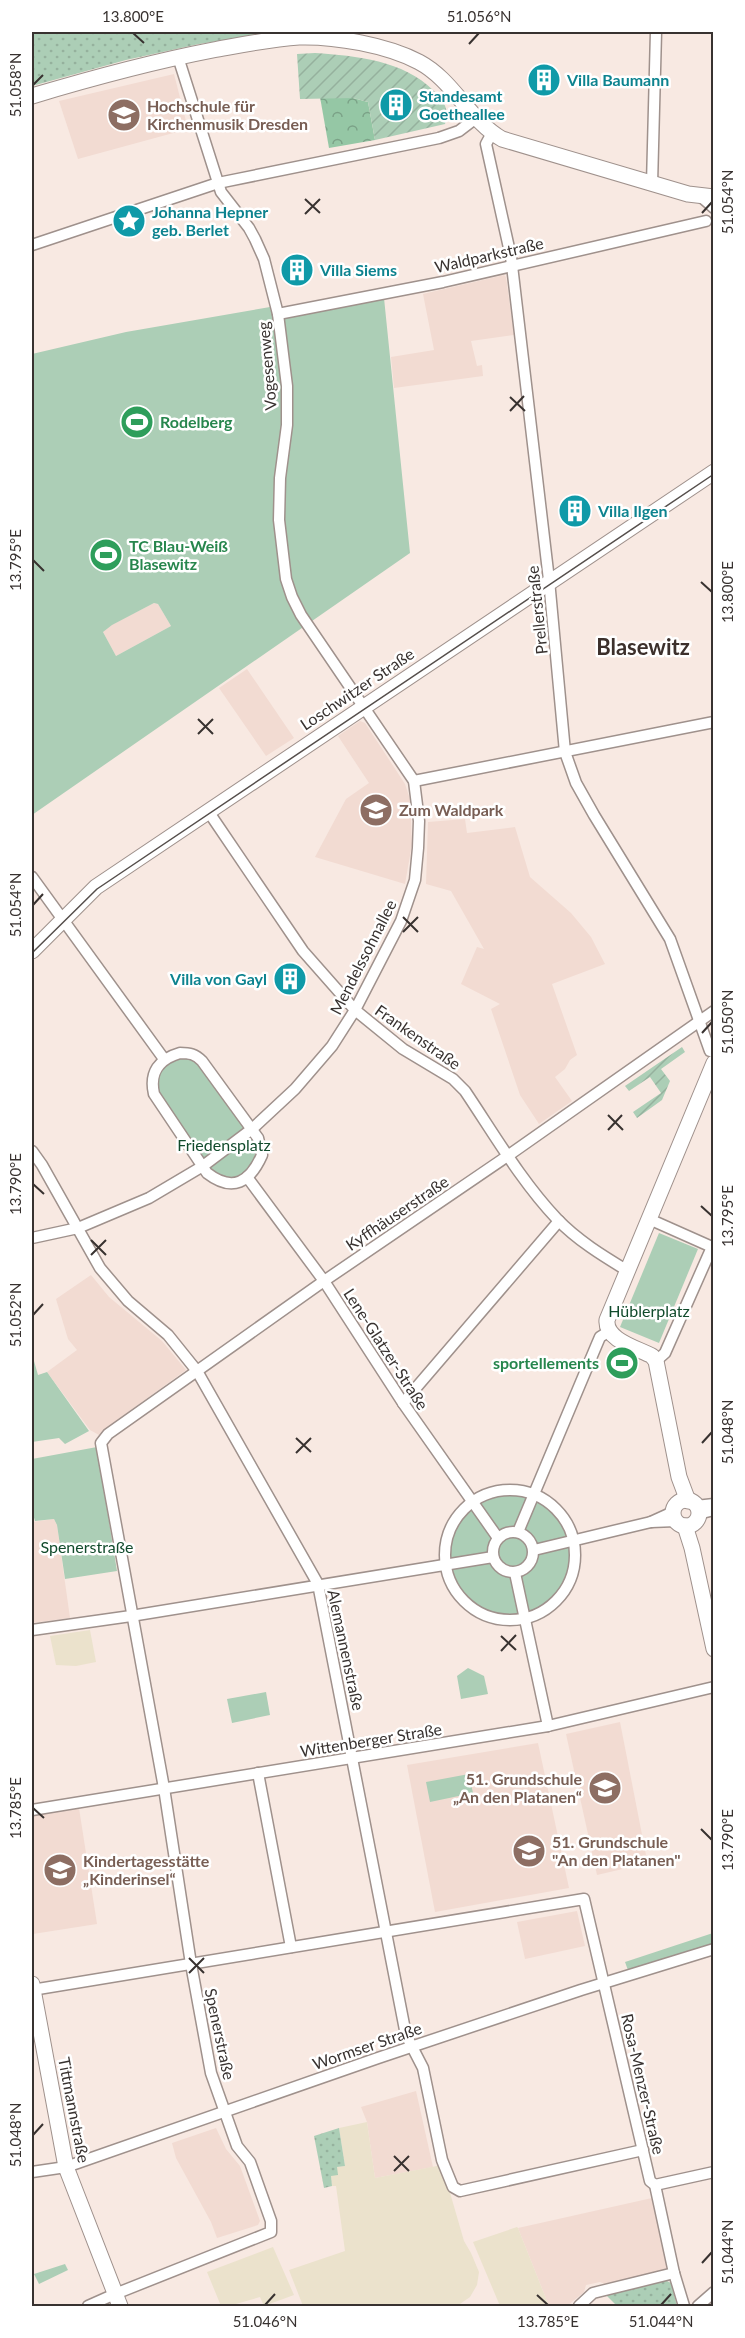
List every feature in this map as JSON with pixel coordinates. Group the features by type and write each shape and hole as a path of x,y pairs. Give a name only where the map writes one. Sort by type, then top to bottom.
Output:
{"street":[{"path":"652,184 656,32"},
{"path":"32,96 137,65 261,41 299,38 364,44 397,53 429,68 487,131"},
{"name":"Vogesenweg","path":"178,57 217,173 221,192 255,239 264,260 278,314 287,386 287,425 280,478 279,520 286,579 292,597 302,615 363,706"},
{"path":"32,245 218,183 439,138 459,131 487,131 652,184 706,196 714,208"},
{"name":"Prellerstraße","path":"487,131 512,266 549,582 565,752 576,783 670,939 710,1051 714,1052"},
{"name":"Waldparkstraße","path":"278,314 512,266 706,221"},
{"name":"Loschwitzer Straße","path":"32,951 96,887 714,472"},
{"name":"Mendelssohnallee","path":"252,1129 295,1089 332,1046 355,1010 401,921 415,880 419,820 414,781 363,706"},
{"path":"414,781 714,722"},
{"name":"Frankenstraße","path":"208,811 303,951 355,1010 403,1049 453,1079 465,1091 539,1198 559,1221 595,1251 628,1271"},
{"path":"32,877 164,1059"},
{"name":"Kyffhäuserstraße","path":"101,1443 108,1434 324,1281 714,1011"},
{"path":"180,1053 197,1056 252,1129 258,1138 262,1155 257,1166 247,1178 240,1182 229,1184 214,1178 203,1166 154,1094 151,1082 153,1073 164,1059 180,1053"},
{"path":"608,1332 607,1320 714,1063"},
{"path":"32,1238 78,1228 149,1198 203,1166 252,1129"},
{"name":"Alemannenstraße","path":"32,1151 100,1268 128,1301 168,1335 197,1371 318,1584 406,2035 423,2068 442,2160 453,2187 460,2191 643,2150"},
{"name":"Lene-Glatzer-Straße","path":"247,1178 324,1281 403,1403 498,1538"},
{"path":"649,1219 713,1246 665,1353 656,1361"},
{"path":"403,1403 559,1221"},
{"path":"608,1332 652,1356 656,1361 714,1649"},
{"path":"518,1532 600,1337 608,1332"},
{"name":"Spenerstraße","path":"101,1443 164,1788 191,1964 211,2073 237,2146 250,2162 271,2221 271,2232 118,2300"},
{"path":"510,1490 534,1494 556,1509 566,1521 574,1540 573,1570 563,1593 546,1609 525,1618 509,1620 495,1618 477,1611 455,1590 446,1564 446,1542 450,1529 456,1518 473,1501 498,1491 510,1490"},
{"path":"534,1550 651,1522 714,1504"},
{"path":"686,1513 714,1510"},
{"path":"511,1532 518,1532 528,1538 534,1550 527,1568 514,1573 499,1567 493,1557 494,1545 498,1538 511,1532"},
{"path":"32,1630 493,1557"},
{"path":"514,1573 548,1726"},
{"name":"Wittenberger Straße","path":"32,1810 548,1726 714,1687"},
{"path":"258,1773 291,1947"},
{"name":"Rosa-Menzer-Straße","path":"386,1932 584,1899 650,2181 655,2185 674,2273 684,2307"},
{"path":"32,1988 386,1932"},
{"name":"Wormser Straße","path":"32,2172 66,2167 223,2111 581,1990 714,1949"},
{"name":"Tittmannstraße","path":"32,1988 66,2167 118,2300"},
{"path":"655,2185 714,2172"},
{"path":"579,2307 593,2293 674,2273"},
{"path":"698,2307 714,2292"},
{"path":"88,2307 118,2300"}],"shaded area":[{"name":"Hochschule für Kirchenmusik Dresden","path":"174,74 188,129 78,159 59,101"},
{"path":"504,275 514,335 471,341 477,366 482,365 483,376 394,388 391,357 434,350 423,294"},
{"path":"154,603 158,604 171,626 116,656 103,632 111,625"},
{"path":"247,669 294,738 266,756 219,688"},
{"name":"Zum Waldpark","path":"360,721 365,723 405,784 410,799 412,844 405,884 315,857 346,799 369,783 338,736"},
{"path":"465,819 467,833 515,827 530,877 571,913 591,937 605,964 552,984 577,1055 555,1077 572,1101 539,1124 520,1095 491,1009 500,1004 461,984 477,947 484,949 451,891 426,884 428,822"},
{"path":"91,1275 109,1297 162,1341 186,1370 99,1435 90,1430 47,1372 77,1350 68,1339 56,1299"},
{"path":"54,1519 57,1525 70,1618 32,1623 32,1522"},
{"path":"90,1630 96,1662 76,1666 56,1665 50,1636"},
{"name":"51. Grundschule „An den Platanen“","path":"620,1722 646,1855 643,1857 644,1864 597,1875 566,1734"},
{"name":"51. Grundschule \"An den Platanen\"","path":"538,1743 569,1888 435,1912 407,1765"},
{"name":"Kindertagesstätte „Kinderinsel“","path":"79,1808 97,1924 33,1934 32,1816"},
{"path":"577,1911 585,1946 525,1959 517,1922"},
{"path":"416,2091 433,2167 375,2178 367,2122 361,2107"},
{"path":"367,2122 375,2178 442,2165 464,2241 479,2272 477,2285 470,2297 457,2306 303,2306 289,2270 345,2251 336,2186 332,2186 331,2176 337,2167 345,2166 339,2128"},
{"path":"216,2128 226,2149 240,2166 260,2221 258,2225 217,2238 211,2222 176,2158 172,2143"},
{"path":"652,2198 667,2270 605,2284 600,2282 586,2285 584,2292 567,2306 549,2306 518,2228"},
{"path":"517,2227 549,2306 500,2306 473,2242"},
{"path":"273,2247 294,2295 264,2306 260,2297 221,2306 207,2272"}],"green space":[{"path":"32,32 277,32 199,44 126,60 32,86"},
{"path":"315,53 363,58 408,72 441,98 446,110 445,124 375,140 368,102 353,98 300,99 297,54"},
{"path":"320,97 353,98 368,102 375,140 329,148"},
{"path":"384,298 410,553 32,815 32,354 126,332 270,307 273,320","holes":["154,603 158,604 171,626 116,656 103,632"]},
{"path":"682,1047 685,1052 661,1069 670,1081 662,1100 637,1118 633,1112 661,1093 650,1077 629,1091 625,1086"},
{"name":"Friedensplatz","path":"179,1058 190,1059 197,1063 254,1142 254,1161 244,1174 237,1178 229,1179 212,1172 159,1094 157,1076 167,1064"},
{"name":"Hüblerplatz","path":"659,1233 698,1249 659,1343 620,1327"},
{"path":"32,1354 38,1375 47,1372 89,1431 65,1444 59,1438 32,1442"},
{"name":"Spenerstraße","path":"97,1447 117,1571 65,1579 57,1525 54,1519 35,1521 32,1511 32,1459"},
{"path":"509,1492 533,1496 553,1510 567,1530 571,1554 567,1578 553,1598 533,1612 509,1616 485,1612 465,1598 451,1578 447,1554 451,1530 465,1510 485,1496"},
{"path":"468,1668 484,1676 488,1694 461,1699 457,1676"},
{"path":"266,1692 270,1715 232,1723 227,1699"},
{"path":"469,1774 473,1793 430,1802 426,1782"},
{"path":"713,1933 713,1945 629,1973 625,1962"},
{"path":"339,2128 345,2166 337,2167 338,2175 331,2176 332,2186 324,2188 314,2136"},
{"path":"65,2264 68,2270 39,2284 34,2274"},
{"path":"665,2280 671,2283 677,2306 617,2306 606,2295"}],"tram line":[{"path":"32,953 97,889 714,474"}],"place":[{"name":"Villa Baumann","path":"544,80"},
{"name":"Standesamt Goetheallee","path":"396,105"},
{"name":"Hochschule für Kirchenmusik Dresden","path":"124,115"},
{"name":"Johanna Hepner geb. Berlet","path":"129,221"},
{"name":"Villa Siems","path":"297,270"},
{"name":"Rodelberg","path":"137,422"},
{"name":"Villa Ilgen","path":"575,511"},
{"name":"TC Blau-Weiß Blasewitz","path":"106,555"},
{"name":"Zum Waldpark","path":"376,810"},
{"name":"Villa von Gayl","path":"290,979"},
{"name":"sportellements","path":"622,1363"},
{"name":"51. Grundschule „An den Platanen“","path":"605,1788"},
{"name":"51. Grundschule \"An den Platanen\"","path":"529,1851"},
{"name":"Kindertagesstätte „Kinderinsel“","path":"60,1870"}],"district":[{"name":"Blasewitz","path":"643,647"}]}
